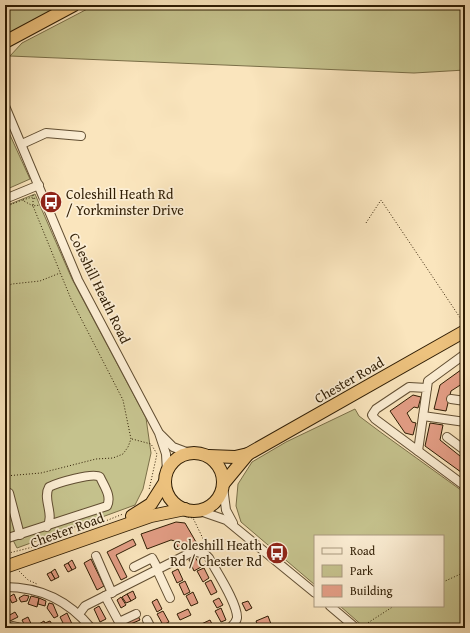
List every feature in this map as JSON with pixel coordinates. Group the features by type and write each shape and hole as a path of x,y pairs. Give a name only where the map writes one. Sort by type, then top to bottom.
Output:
{"highway":[{"path":"5,42 74,5"},
{"name":"Chester Road","path":"209,456 235,457 248,454 465,332"},
{"path":"189,453 203,453 209,456 220,467 224,485 215,503 200,511 184,512 173,502 166,489 166,477 175,459 189,453"},
{"name":"Chester Road","path":"224,485 248,454"},
{"name":"Chester Road","path":"5,562 139,513 151,504 166,477"},
{"name":"Chester Road","path":"5,567 151,516 184,512"}],"street":[{"name":"Coleshill Heath Road","path":"5,106 39,185 43,204 78,280 159,433 166,454 166,477"},
{"path":"22,144 46,133 81,136"},
{"path":"5,199 39,185"},
{"path":"418,451 428,381 465,354"},
{"path":"426,388 409,387 376,409 372,415 375,419 465,486"},
{"path":"451,399 465,401"},
{"path":"423,416 465,422"},
{"name":"Coleshill Heath Road","path":"159,433 173,447 189,453"},
{"path":"447,437 464,449"},
{"path":"5,539 47,527 107,506 109,500 100,477 94,475 84,476 49,487 47,492 50,519 47,527"},
{"path":"224,485 226,510 235,527"},
{"path":"9,493 20,535"},
{"path":"200,511 220,517 235,527 314,592"},
{"path":"79,614 85,606 194,551 209,558 234,606 237,616 236,621 230,628"},
{"path":"96,556 119,622 136,614"},
{"path":"134,567 152,558 170,598"},
{"path":"5,587 23,588 49,594 79,614 91,628"},
{"path":"331,607 358,628"}],"path":[{"path":"5,207 32,197 43,204"},
{"path":"5,476 41,473 96,459 113,458 123,454 128,447 131,438 123,400 71,299 33,206 22,200"},
{"path":"366,223 381,200 465,325"},
{"path":"33,206 43,204"},
{"path":"5,287 12,284 40,281 60,274"},
{"path":"131,438 152,444 157,454 148,495"},
{"path":"184,512 193,518 196,523 208,549 205,555"},
{"path":"89,528 124,514"},
{"path":"5,554 40,545"},
{"path":"18,570 28,580 42,586"},
{"path":"444,582 465,572"},
{"path":"358,628 392,607"}],"green space":[{"path":"5,5 62,5 5,36"},
{"path":"95,5 465,5 465,70 414,73 10,56 22,43"},
{"path":"5,124 30,179 5,190"},
{"path":"35,194 72,279 146,418 151,453 143,489 135,505 17,548 10,534 5,530 5,206"},
{"path":"355,409 359,416 465,493 465,628 365,628 341,607 444,607 444,535 314,535 314,584 241,522 236,506 238,484 252,462 286,442"}],"building":[{"path":"465,367 465,382 451,391 446,411 434,409 440,385"},
{"path":"413,395 421,397 418,408 414,407 407,413 412,422 416,423 413,435 405,433 390,411"},
{"path":"430,423 443,425 440,440 465,460 465,475 425,446"},
{"path":"176,522 185,523 196,542 179,550 175,541 171,540 147,549 141,534"},
{"path":"133,539 136,545 116,555 127,577 121,580 107,552"},
{"path":"195,557 201,567 194,571 189,560"},
{"path":"91,559 104,586 97,590 84,563"},
{"path":"72,560 76,568 72,570 68,563"},
{"path":"68,563 72,570 68,572 64,565"},
{"path":"204,568 209,578 203,582 197,571"},
{"path":"55,569 59,577 55,579 51,572"},
{"path":"178,569 183,580 177,583 172,572"},
{"path":"51,572 55,579 51,581 47,574"},
{"path":"211,580 217,592 211,595 205,583"},
{"path":"185,581 190,592 184,595 179,584"},
{"path":"133,591 136,598 131,601 127,594"},
{"path":"193,592 198,603 191,606 186,596"},
{"path":"14,594 17,601 12,603 9,597"},
{"path":"127,594 131,601 126,603 122,597"},
{"path":"24,595 29,596 27,601 21,602 19,598"},
{"path":"31,596 39,598 37,607 28,604"},
{"path":"121,597 126,605 121,608 117,600"},
{"path":"39,598 46,601 45,606 38,604"},
{"path":"219,598 223,605 217,608 213,601"},
{"path":"157,599 162,609 157,612 152,602"},
{"path":"248,601 252,608 246,611 242,603"},
{"path":"49,603 53,604 58,616 54,618 47,608"},
{"path":"99,606 106,619 100,622 94,609"},
{"path":"221,608 226,620 221,622 215,611"},
{"path":"188,609 191,615 180,620 177,614"},
{"path":"163,611 169,622 163,625 157,614"},
{"path":"15,612 18,617 10,621 8,616"},
{"path":"67,613 72,624 65,627 60,617"},
{"path":"138,616 140,620 121,628 119,625"},
{"path":"268,616 271,624 259,628 256,621"},
{"path":"28,617 33,628 26,628 22,620"},
{"path":"210,620 213,626 208,628 198,628 197,626"},
{"path":"44,621 45,623 50,621 53,626 42,628 39,624"}],"place":[{"name":"Coleshill Heath Rd / Yorkminster Drive","path":"51,202"},
{"name":"Coleshill Heath Rd / Chester Rd","path":"277,553"}]}
